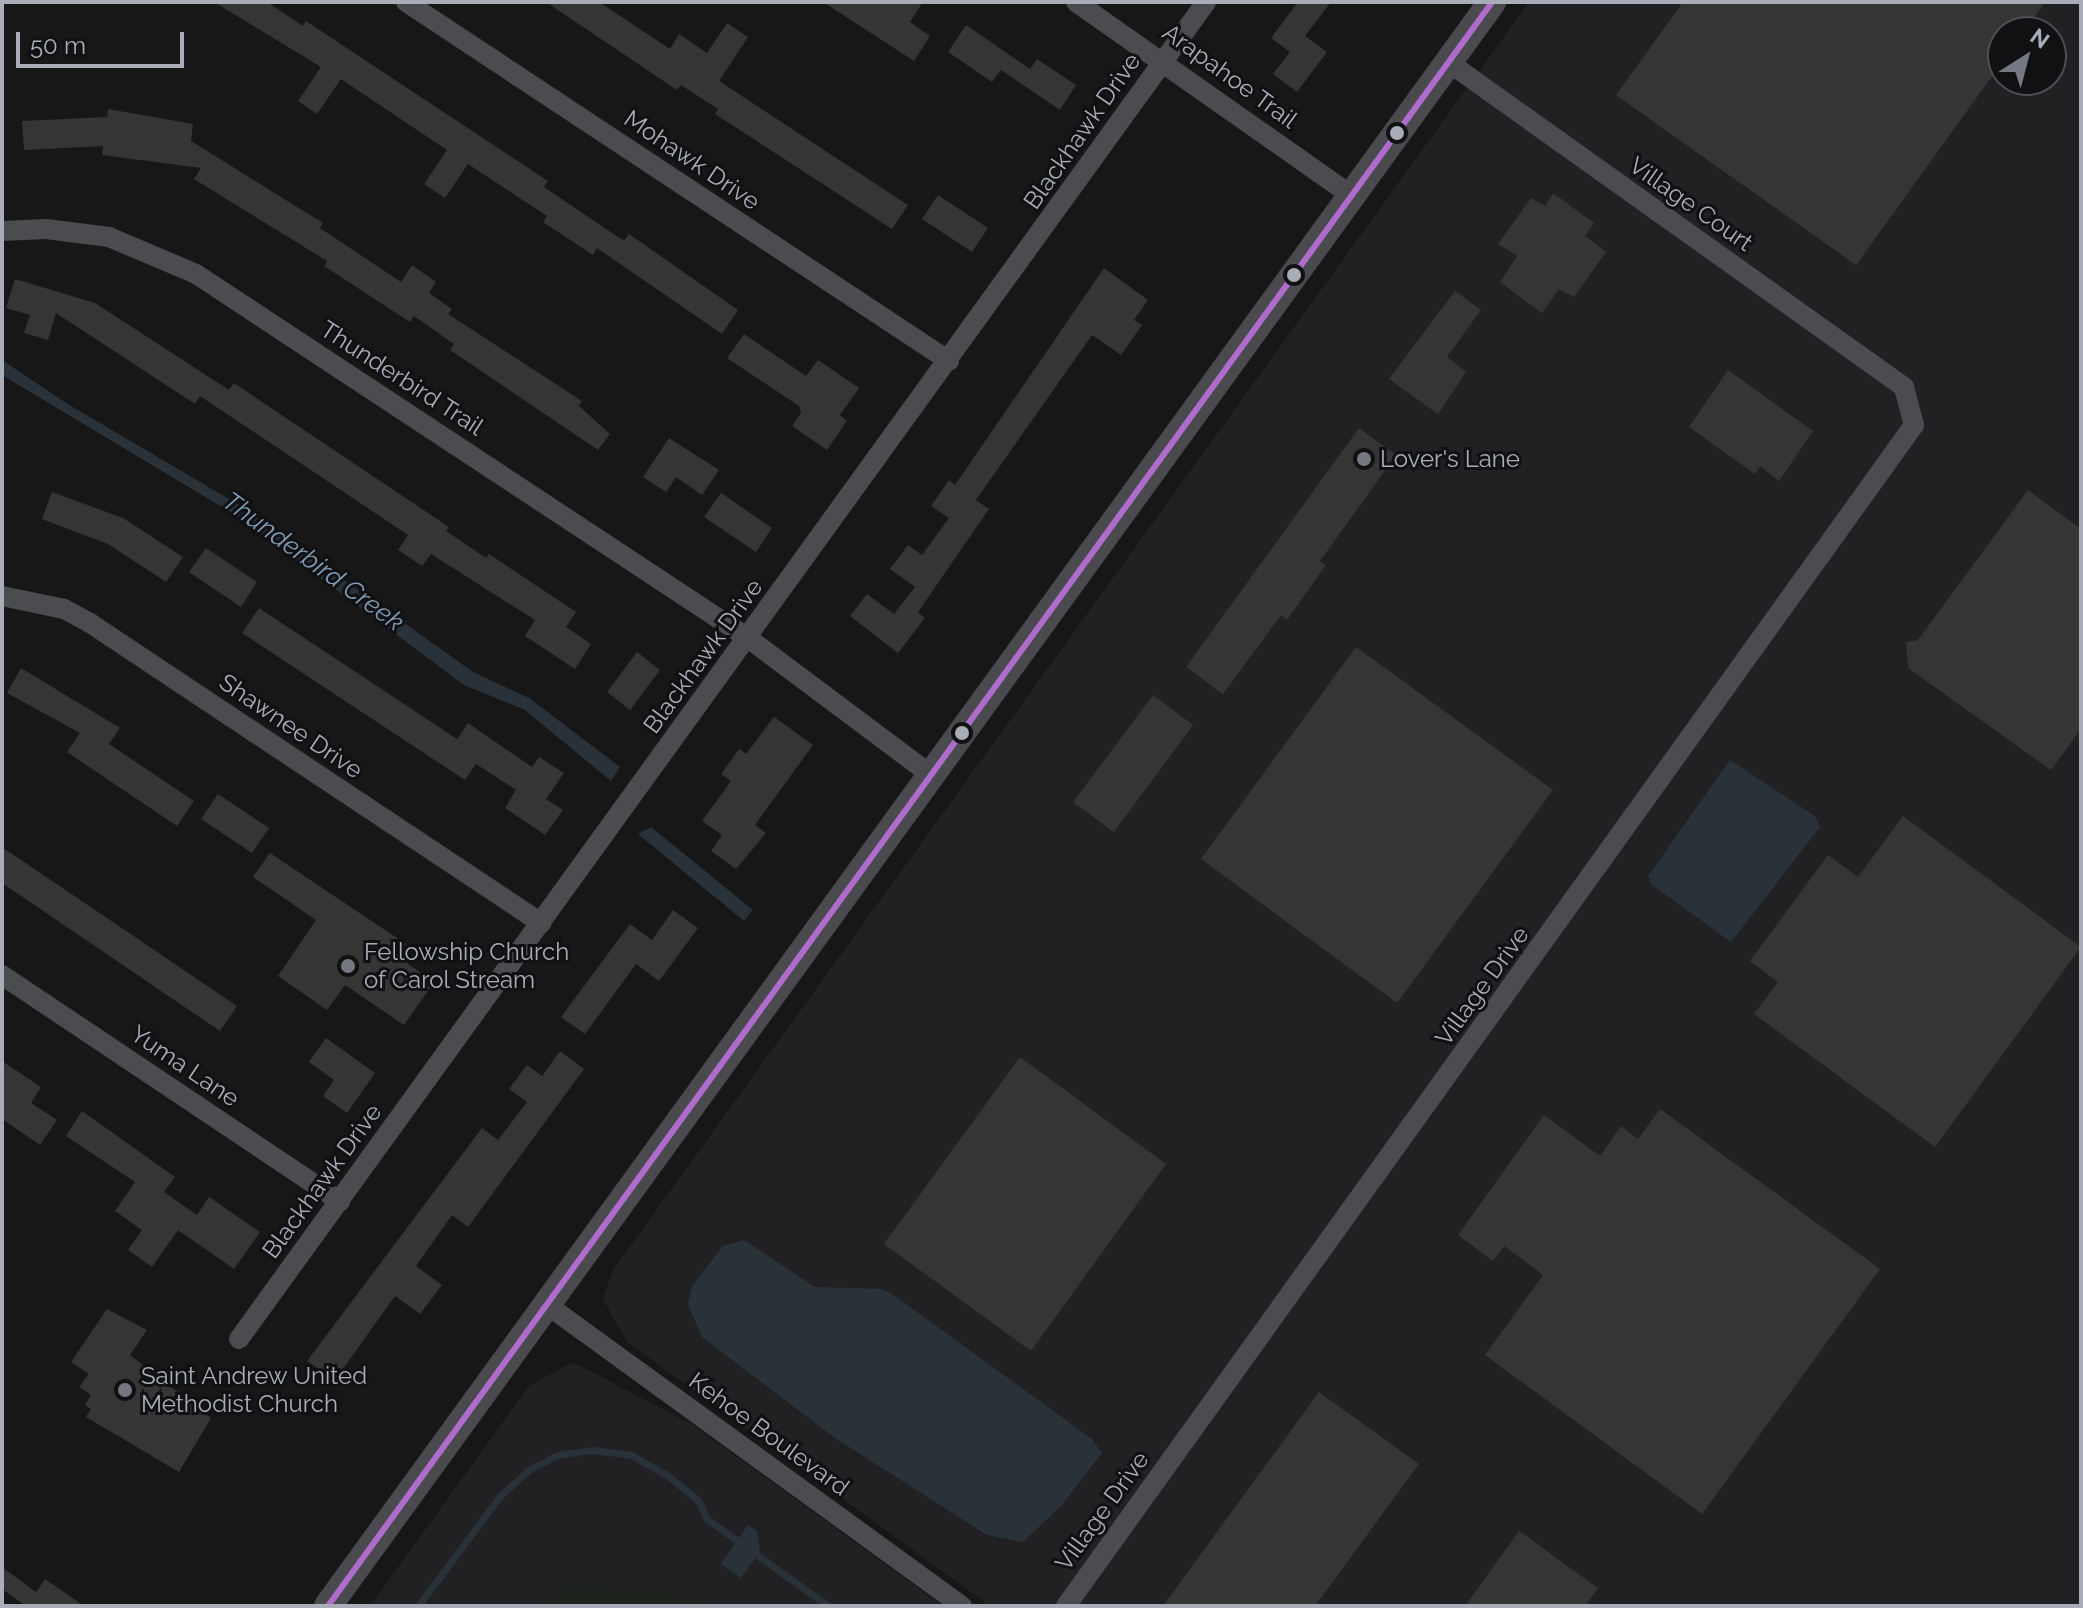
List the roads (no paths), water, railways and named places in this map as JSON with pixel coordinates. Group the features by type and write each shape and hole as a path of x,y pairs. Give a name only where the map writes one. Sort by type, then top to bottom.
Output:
{"street":[{"name":"Mohawk Drive","path":"406,2 949,361"},
{"name":"Arapahoe Trail","path":"1076,2 1164,60 1352,196"},
{"name":"Blackhawk Drive","path":"239,1339 1206,2"},
{"path":"328,1606 1492,2"},
{"name":"Village Court","path":"1448,62 1904,387"},
{"name":"Thunderbird Trail","path":"2,231 46,229 109,237 196,274 748,638 931,775"},
{"name":"Village Drive","path":"1066,1606 1914,425 1904,387"},
{"name":"Shawnee Drive","path":"2,596 64,609 90,623 541,923"},
{"name":"Yuma Lane","path":"2,975 340,1201"},
{"name":"Kehoe Boulevard","path":"546,1304 962,1606"}],"water":[{"name":"Thunderbird Creek","path":"2,360 66,403 239,505 473,672 529,698 620,767 611,781 525,710 464,685 237,516 2,375"},
{"path":"1730,760 1815,816 1820,827 1731,942 1651,884 1648,876"},
{"path":"651,827 753,910 744,921 638,834"},
{"path":"744,1240 815,1287 883,1289 1092,1439 1102,1453 1061,1506 1023,1542 987,1535 835,1438 702,1337 688,1304 692,1286 723,1246"},
{"path":"748,1525 757,1531 760,1552 741,1578 721,1564"}],"waterway":[{"path":"418,1606 500,1496 530,1469 557,1455 592,1450 631,1455 667,1475 698,1500 707,1519 828,1606"}],"place":[{"name":"Lover's Lane","path":"1364,459"},
{"name":"Fellowship Church of Carol Stream","path":"348,966"},
{"name":"Saint Andrew United Methodist Church","path":"125,1390"}]}
